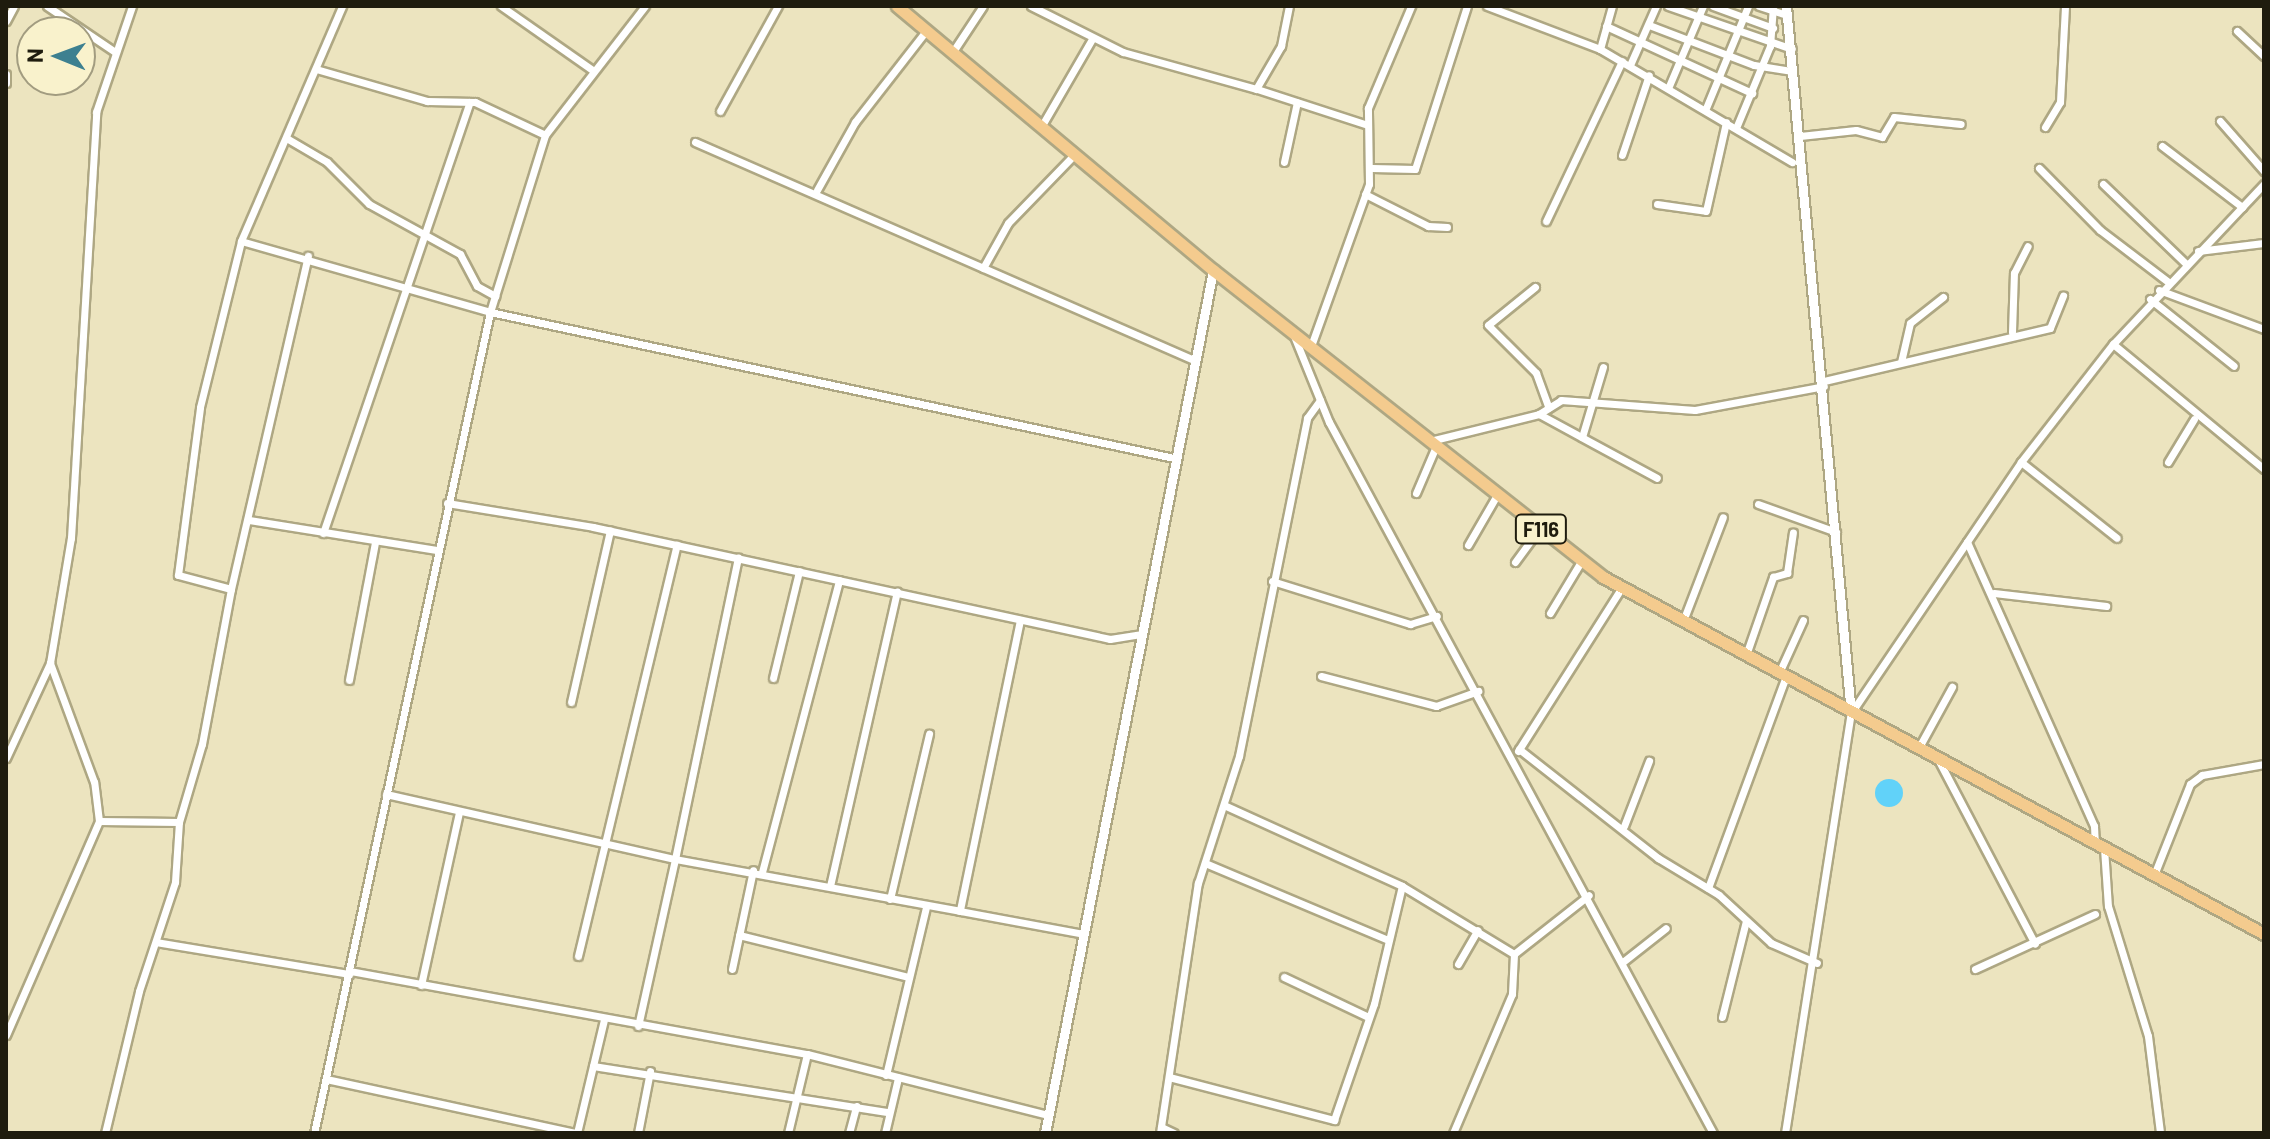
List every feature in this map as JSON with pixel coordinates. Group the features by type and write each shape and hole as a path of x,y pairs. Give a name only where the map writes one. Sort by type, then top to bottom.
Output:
{"main road":[{"name":"F116","path":"897,6 951,55 1213,270 1582,560 1682,623 2264,934"}],"street":[{"path":"6,21 14,6"},
{"path":"47,6 115,52"},
{"path":"6,758 50,663 71,538 96,112 132,6"},
{"path":"231,589 178,575 200,407 241,241 288,139 342,6"},
{"path":"501,6 591,69"},
{"path":"314,1133 490,312 545,135 591,69 645,6"},
{"path":"720,111 778,6"},
{"path":"951,55 983,6"},
{"path":"1031,6 1092,39 1365,124"},
{"path":"1256,89 1281,46 1289,6"},
{"path":"1311,346 1372,168 1365,124 1411,6"},
{"path":"1372,168 1415,169 1467,6"},
{"path":"1487,6 1600,49 1669,86 1792,162"},
{"path":"1600,49 1612,6"},
{"path":"1546,221 1626,63 1641,43 1656,6"},
{"path":"1668,6 1770,46 1792,49"},
{"path":"1669,86 1703,6"},
{"path":"1713,6 1773,28"},
{"path":"1706,108 1748,6"},
{"path":"1759,6 1787,10 1839,532 1851,713 1817,963 1785,1133"},
{"path":"2045,127 2060,102 2065,6"},
{"path":"1736,128 1770,46 1773,9"},
{"path":"1649,25 1761,67 1793,71"},
{"path":"1606,26 1752,93"},
{"path":"2237,31 2264,56"},
{"path":"817,190 855,122 925,32"},
{"path":"1041,128 1092,39"},
{"path":"316,69 427,101 470,102 545,135"},
{"path":"6,74 6,83"},
{"path":"1622,155 1649,75"},
{"path":"323,533 411,285 470,102"},
{"path":"1284,162 1297,102"},
{"path":"1800,136 1856,130 1882,137 1894,117 1961,124"},
{"path":"2220,121 2264,171"},
{"path":"1657,204 1706,211 1726,122"},
{"path":"288,139 327,162 369,204 427,233 460,254 477,286 495,296"},
{"path":"695,142 817,190 983,268 1194,360"},
{"path":"2162,146 2242,207"},
{"path":"983,268 1008,223 1074,155"},
{"path":"2039,168 2100,230 2167,281"},
{"path":"2103,184 2185,263"},
{"path":"1851,713 2021,462 2113,344 2150,299 2264,184"},
{"path":"1365,194 1428,226 1447,227"},
{"path":"241,241 411,285 490,312 1174,458"},
{"path":"2196,252 2264,243"},
{"path":"2012,332 2014,273 2028,246"},
{"path":"105,1133 175,882 179,822 308,256"},
{"path":"1045,1133 1213,270"},
{"path":"1535,287 1488,325 1536,373 1549,408"},
{"path":"2159,290 2171,291 2264,329"},
{"path":"2169,313 2171,291"},
{"path":"1416,493 1433,444 1539,414 1561,400 1695,410 1824,383 2012,332 2050,328 2063,296"},
{"path":"1901,362 1910,323 1943,297"},
{"path":"2150,299 2234,366"},
{"path":"1293,334 1320,400 1589,895 1713,1133"},
{"path":"2113,344 2194,419 2264,469"},
{"path":"1582,437 1597,402 1603,367"},
{"path":"1174,1133 1161,1130 1205,863 1226,806 1307,418 1320,400"},
{"path":"1539,414 1657,478"},
{"path":"2168,462 2194,419"},
{"path":"2021,462 2117,538"},
{"path":"1468,545 1497,495"},
{"path":"447,503 610,530 1110,639 1141,634"},
{"path":"1758,504 1839,532"},
{"path":"1682,623 1723,517"},
{"path":"249,520 437,550"},
{"path":"1515,562 1540,528"},
{"path":"571,702 610,530"},
{"path":"1745,657 1773,577 1787,573 1793,532"},
{"path":"349,680 375,542"},
{"path":"1967,542 1994,593 2094,826 2108,906 2148,1036 2160,1133"},
{"path":"578,956 677,545"},
{"path":"638,1026 738,558"},
{"path":"1550,613 1582,560"},
{"path":"773,678 799,571"},
{"path":"732,969 839,580"},
{"path":"1272,581 1410,624 1437,616"},
{"path":"1514,757 1622,587"},
{"path":"830,886 897,592"},
{"path":"1994,593 2106,606"},
{"path":"960,911 1020,620"},
{"path":"1708,888 1803,620"},
{"path":"7,1033 99,821 94,782 50,663"},
{"path":"1321,676 1436,706 1478,691"},
{"path":"1917,751 1952,687"},
{"path":"890,899 929,734"},
{"path":"1519,749 1624,826 1658,858 1708,888 1784,951 1817,963"},
{"path":"1624,826 1649,761"},
{"path":"1940,763 2035,944"},
{"path":"2154,875 2190,784 2202,775 2264,764"},
{"path":"386,794 675,859 758,871 926,907 1084,934"},
{"path":"1226,806 1402,886 1514,954"},
{"path":"421,985 459,812"},
{"path":"99,821 179,822"},
{"path":"1205,863 1388,940"},
{"path":"1169,1077 1334,1120 1402,886"},
{"path":"1453,1133 1512,994 1514,954 1589,895"},
{"path":"886,1075 926,907"},
{"path":"1975,969 2095,914"},
{"path":"1722,1017 1746,921"},
{"path":"1624,961 1666,928"},
{"path":"1458,964 1478,930"},
{"path":"739,935 909,977"},
{"path":"156,942 421,985 807,1054 1048,1115"},
{"path":"1284,977 1366,1016"},
{"path":"326,1079 576,1133 604,1020"},
{"path":"788,1133 807,1054"},
{"path":"593,1066 650,1071 888,1112"},
{"path":"638,1133 650,1071"},
{"path":"885,1133 898,1078"},
{"path":"849,1133 856,1106"}],"water":[{"path":"1889,779 1899,783 1903,793 1899,803 1889,807 1879,803 1875,793 1879,783"}]}
